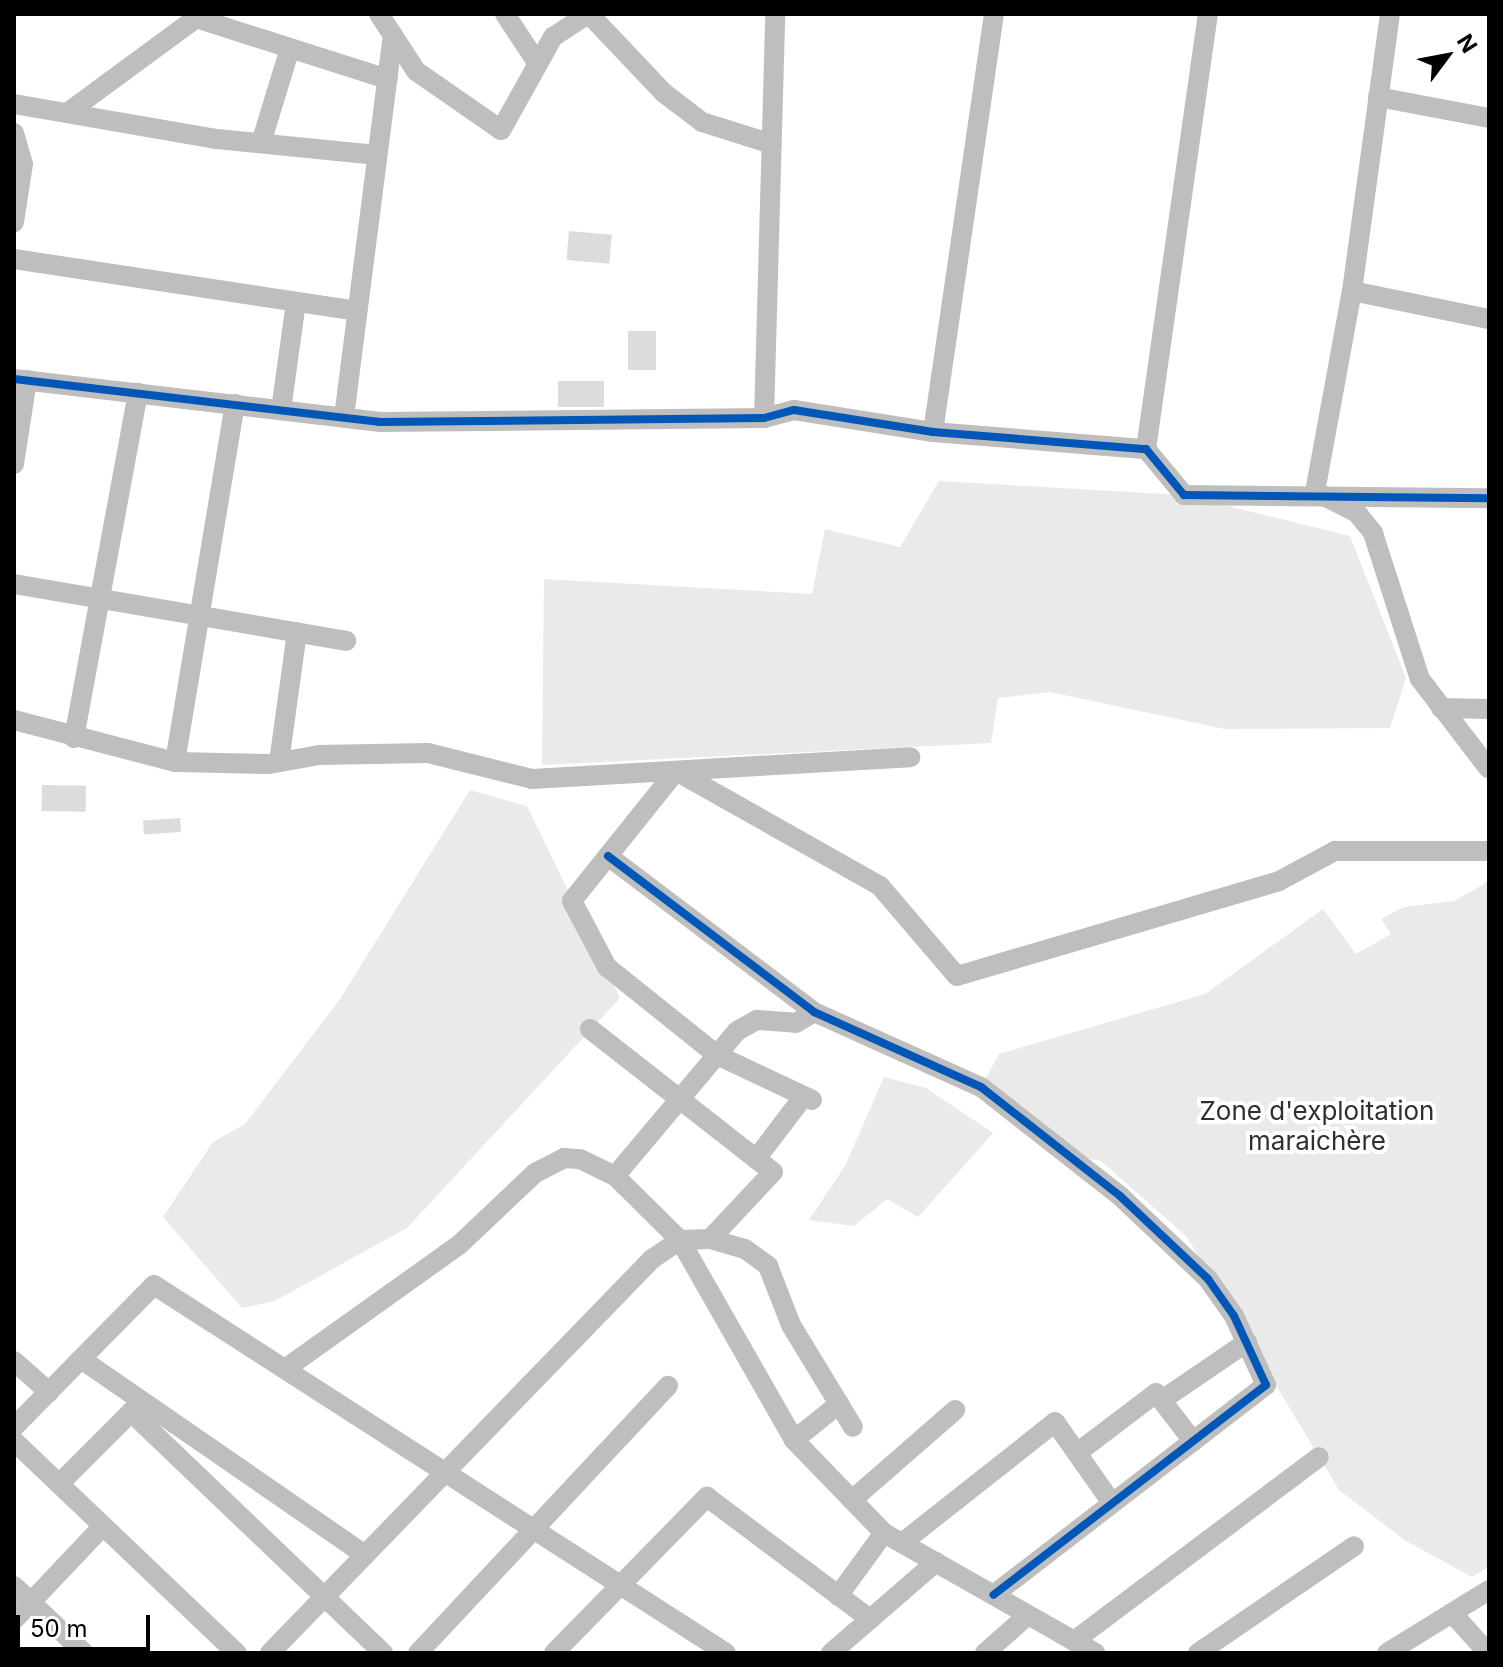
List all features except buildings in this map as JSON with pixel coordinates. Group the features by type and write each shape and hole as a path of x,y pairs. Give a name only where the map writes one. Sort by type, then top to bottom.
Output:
{"street":[{"path":"379,14 416,71 501,130 516,112 536,61 553,37 588,14 664,93 702,122 772,144"},
{"path":"505,14 536,61"},
{"path":"764,418 775,14"},
{"path":"933,432 994,14"},
{"path":"1146,449 1208,14"},
{"path":"1315,492 1352,291 1390,14"},
{"path":"67,113 199,16 387,79"},
{"path":"344,417 393,35"},
{"path":"261,143 290,48"},
{"path":"1378,97 1489,118"},
{"path":"14,104 261,143 377,155"},
{"path":"14,133 23,164 14,222"},
{"path":"14,259 357,311"},
{"path":"1352,291 1489,319"},
{"path":"281,410 296,302"},
{"path":"14,464 20,380 344,417 764,418 794,410 933,432 1146,449 1184,495 1315,492 1489,498"},
{"path":"74,738 138,393"},
{"path":"175,762 235,404"},
{"path":"1315,492 1357,513 1373,533 1420,679 1489,769"},
{"path":"14,584 346,641"},
{"path":"279,762 297,632"},
{"path":"1441,708 1489,709"},
{"path":"14,720 175,762 279,762 428,753 532,779 910,757"},
{"path":"676,771 880,886 957,976 1279,881 1335,851 1489,851"},
{"path":"676,771 572,901 607,967 717,1055 808,1098 756,1159"},
{"path":"608,856 814,1012 922,1056 1012,1110 1110,1187 1208,1279 1247,1342 1266,1385 993,1595"},
{"path":"615,1176 747,1024 796,1023 814,1012"},
{"path":"590,1029 773,1172 710,1239"},
{"path":"285,1369 460,1244 535,1173 564,1158 615,1176 680,1240 794,1440 852,1500 893,1538 1095,1653"},
{"path":"270,1653 652,1259 680,1240 710,1239 745,1249 768,1266 791,1325 853,1427"},
{"path":"14,1427 154,1285 726,1653"},
{"path":"1162,1400 1247,1342"},
{"path":"81,1359 136,1407 383,1653"},
{"path":"14,1361 49,1392"},
{"path":"418,1653 668,1386"},
{"path":"1077,1453 1156,1393 1193,1441"},
{"path":"794,1440 839,1404"},
{"path":"136,1407 365,1555"},
{"path":"59,1484 136,1407"},
{"path":"852,1500 955,1410"},
{"path":"838,1596 893,1538 1055,1422 1112,1503"},
{"path":"14,1441 231,1651"},
{"path":"1074,1641 1319,1457"},
{"path":"554,1653 707,1497 870,1619"},
{"path":"14,1620 103,1526"},
{"path":"1198,1653 1354,1546"},
{"path":"831,1653 936,1562"},
{"path":"14,1586 84,1653"},
{"path":"1387,1653 1489,1590"},
{"path":"1452,1613 1488,1653"},
{"path":"985,1653 1028,1615"}],"green space":[{"path":"939,481 1184,495 1350,536 1406,678 1390,728 1225,729 1050,692 998,698 991,743 542,765 544,579 812,594 825,529 900,547"},
{"path":"470,790 527,806 620,998 407,1228 275,1301 242,1308 163,1217 213,1142 245,1124 340,999"},
{"name":"Zone d'exploitation maraichère","path":"1489,881 1489,1567 1472,1577 1406,1541 1339,1490 1187,1237 1101,1161 1071,1156 981,1087 999,1054 1205,994 1323,909 1356,954 1391,934 1381,919 1404,907 1454,901"},
{"path":"884,1077 926,1088 993,1133 918,1217 887,1199 854,1226 809,1220 845,1166"}],"cycle path":[{"path":"14,379 380,422 764,418 794,410 933,432 1146,449 1184,495 1489,498"},
{"path":"608,856 814,1012 981,1087 1120,1196 1208,1279 1234,1316 1266,1385 993,1595"}]}
